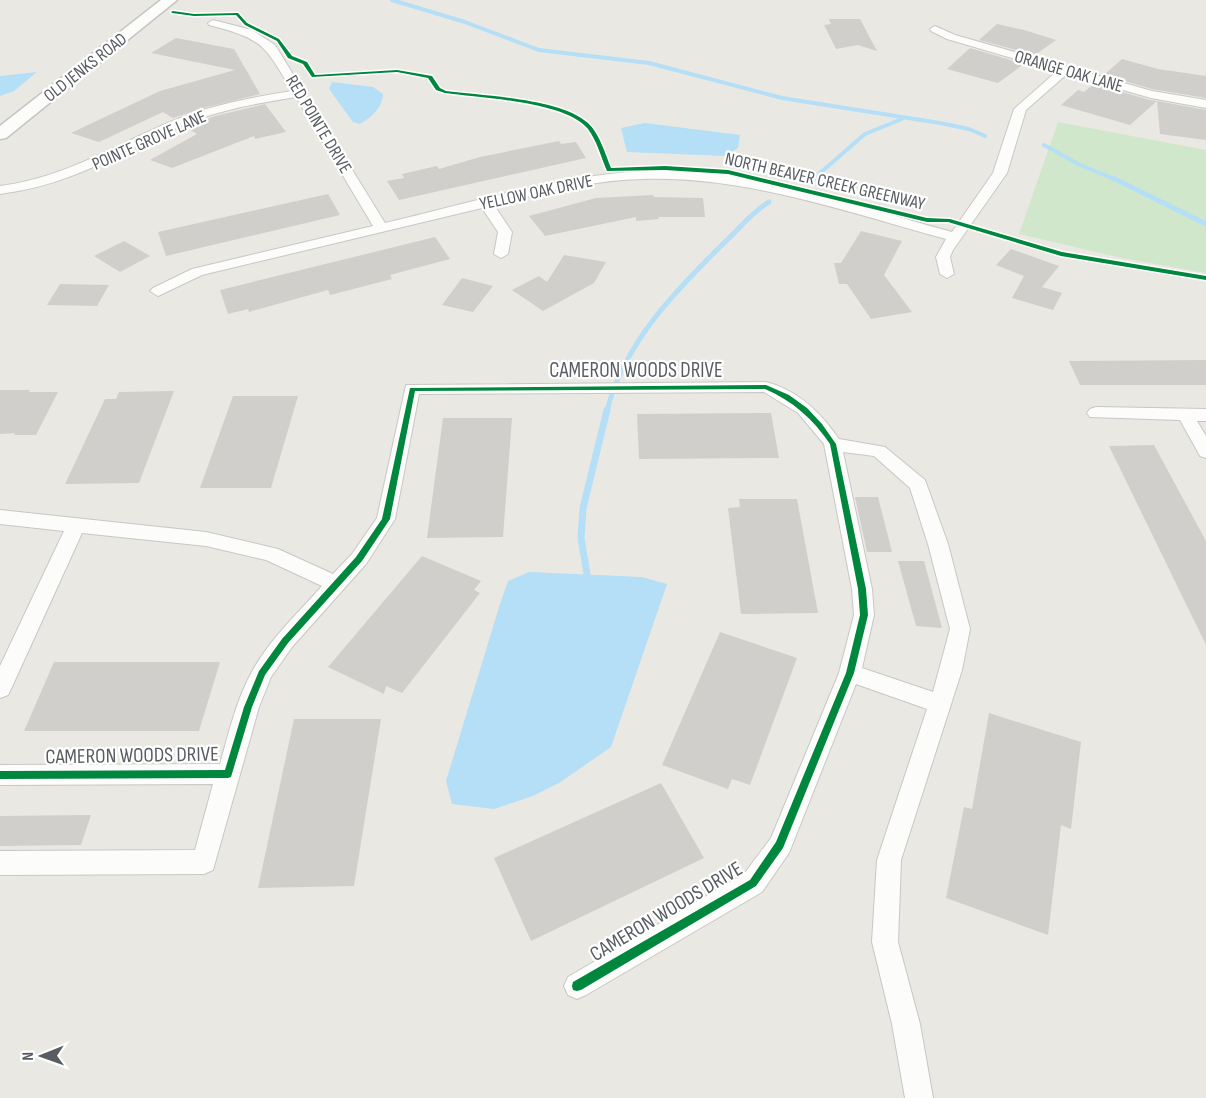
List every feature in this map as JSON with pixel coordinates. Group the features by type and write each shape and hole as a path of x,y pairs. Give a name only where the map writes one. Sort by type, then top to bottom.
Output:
{"street":[{"name":"OLD JENKS ROAD","path":"0,134 170,0"},
{"name":"RED POINTE DRIVE","path":"213,22 240,29 264,40 284,66 298,93 381,227"},
{"name":"ORANGE OAK LANE","path":"935,29 951,37 1150,94 1206,104"},
{"path":"947,274 944,257 955,237 1000,173 1020,109 1065,70"},
{"name":"POINTE GROVE LANE","path":"0,190 34,185 71,175 170,127 206,113 298,93"},
{"name":"YELLOW OAK DRIVE","path":"158,291 198,272 381,227 590,180 640,175 689,176 765,186 955,237"},
{"path":"486,202 505,232 501,254"},
{"name":"CAMERON WOODS DRIVE","path":"0,775 228,774 248,707 262,673 285,641 359,559 386,519 412,389 766,387 787,395 805,409 833,444 862,589 864,615 850,674 780,845 753,883 578,986"},
{"path":"1096,413 1206,415"},
{"path":"1185,414 1206,452"},
{"path":"833,444 879,451 918,485 938,544 960,629 951,670 889,860 885,942 906,1024 919,1098"},
{"path":"0,517 75,527 206,539 271,554 336,584"},
{"path":"0,689 75,527"},
{"path":"850,674 940,704"},
{"path":"0,863 204,862 228,774"}],"green space":[{"path":"1058,122 1206,150 1206,273 1122,258 1019,234"}],"water":[{"path":"37,72 14,91 0,96 0,76"},
{"path":"332,82 373,87 383,94 381,104 360,124 353,122 329,89"},
{"path":"645,123 740,135 738,148 725,156 627,152 621,128"},
{"path":"529,572 642,577 667,584 611,747 559,783 533,796 494,809 452,804 446,781 500,604 508,581"}],"building":[{"path":"829,19 860,19 877,51 858,45 836,49 824,25 831,24"},
{"path":"997,24 1056,40 1035,55 979,40"},
{"path":"176,38 234,49 260,94 173,118 163,112 99,142 71,133 160,91 235,70 151,53"},
{"path":"970,48 1024,64 998,83 947,69"},
{"path":"1122,59 1158,69 1206,76 1206,98 1152,89 1104,75"},
{"path":"1094,84 1157,101 1130,125 1061,105 1078,90 1084,92"},
{"path":"1157,101 1206,110 1206,140 1160,134"},
{"path":"265,104 286,132 255,139 254,136 172,168 150,160 197,134 185,127 215,116"},
{"path":"559,141 561,144 576,142 586,158 399,200 387,181 404,178 402,174 437,166 439,169 480,157"},
{"path":"328,194 340,215 166,256 158,232"},
{"path":"653,195 654,197 703,198 705,217 658,217 659,219 636,221 636,217 545,236 529,216 596,198"},
{"path":"861,231 902,241 884,275 912,312 871,319 847,284 839,284 834,263 841,263"},
{"path":"435,237 450,259 390,275 392,279 330,295 328,290 249,312 248,309 228,314 220,290"},
{"path":"124,241 150,256 120,272 94,256"},
{"path":"1011,249 1059,266 1042,287 1062,293 1053,310 1012,298 1024,276 996,265"},
{"path":"564,255 606,262 594,283 543,311 512,290 539,276 547,282"},
{"path":"462,278 493,286 473,312 442,305"},
{"path":"60,284 109,285 97,306 47,305"},
{"path":"1206,360 1206,385 1080,385 1069,361"},
{"path":"0,390 58,392 36,435 14,435 15,433 0,434"},
{"path":"174,391 139,483 65,484 105,399 116,399 119,392"},
{"path":"233,396 298,396 271,488 200,488"},
{"path":"771,413 779,458 639,459 637,414"},
{"path":"443,418 512,418 503,537 427,538"},
{"path":"1154,445 1206,541 1206,645 1109,446"},
{"path":"855,497 878,497 892,552 867,552"},
{"path":"739,499 797,499 818,613 741,614 728,508 740,507"},
{"path":"422,556 481,581 474,590 480,593 402,693 386,686 384,694 328,667"},
{"path":"898,561 924,561 942,628 916,626"},
{"path":"720,632 797,658 750,785 732,779 728,789 662,765"},
{"path":"54,662 220,662 199,731 24,731"},
{"path":"989,713 1081,742 1071,829 1061,825 1048,935 946,898 964,807 972,809"},
{"path":"294,719 381,719 354,886 258,888"},
{"path":"661,783 704,858 531,941 494,858"},
{"path":"91,815 81,845 0,846 0,816"}],"waterway":[{"path":"392,0 465,22 539,50 649,63 782,98 940,123 969,129 985,136"},
{"path":"812,180 865,134 902,119"},
{"path":"1044,145 1080,165 1117,180"},
{"path":"1113,178 1206,224"},
{"path":"607,411 626,362 655,318 690,277 752,214 769,202"},
{"path":"584,582 587,574 581,538 583,508 607,410"}],"cycle path":[{"name":"NORTH BEAVER CREEK GREENWAY","path":"173,12 194,15 237,14 246,24 278,40 290,57 305,63 314,76 397,71 430,77 438,89 445,92 519,101 558,110 574,116 590,128 597,139 609,170 665,168 728,172 927,220 948,220 1061,254 1206,278"},
{"path":"0,775 228,774 248,707 262,673 285,641 359,559 386,519 412,389 766,387 796,403 820,425 833,444 862,589 864,615 850,673 780,845 753,883 577,986"}]}
